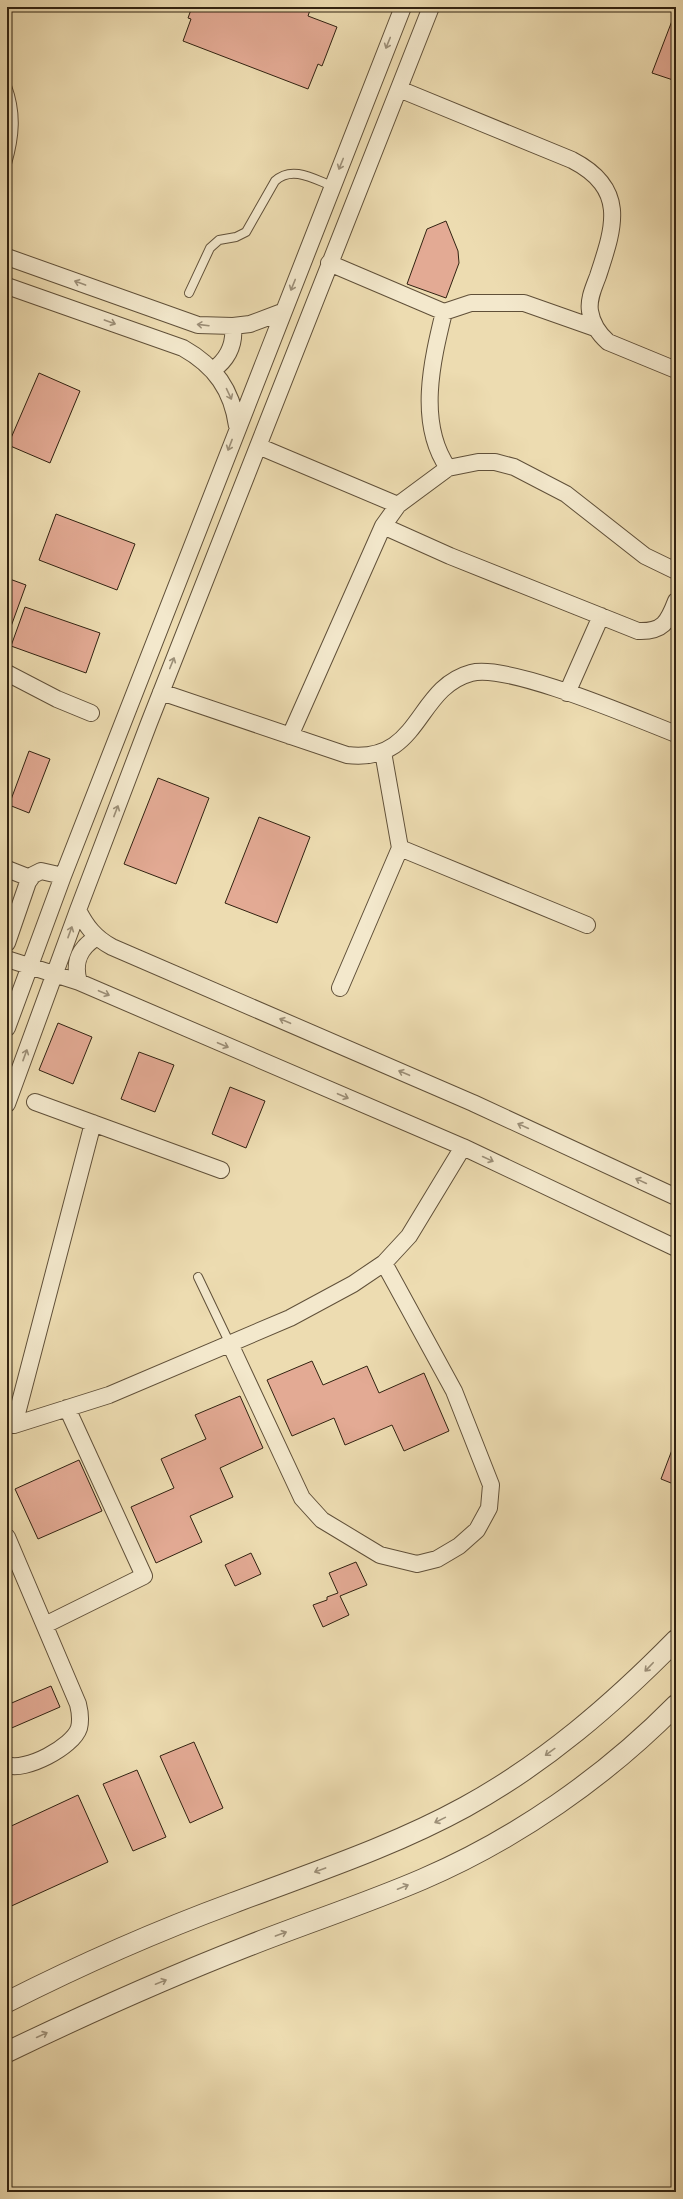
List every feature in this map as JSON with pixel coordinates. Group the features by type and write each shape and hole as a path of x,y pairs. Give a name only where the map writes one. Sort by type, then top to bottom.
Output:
{"street":[{"path":"7,1028 63,876 237,427 403,7"},
{"path":"7,1104 78,910 149,723 431,7"},
{"path":"398,89 572,160 585,167 596,177 605,189 611,203 613,218 612,232 590,302 590,311 596,328 605,339 617,347 676,370"},
{"path":"7,257 198,325 234,326 250,324 282,312"},
{"path":"329,263 444,312 471,303 524,303 596,328"},
{"path":"7,286 183,348 196,356 213,370 226,388 232,400 237,427"},
{"path":"444,312 432,360 430,406 433,433 438,454 448,468"},
{"path":"213,370 226,359 230,352 234,335 234,326"},
{"path":"258,446 398,505"},
{"path":"290,736 383,526 398,505 448,468 478,462 495,462 514,467 566,494 645,556 676,571"},
{"path":"383,526 450,556 638,631 650,631 664,624 670,616 676,601"},
{"path":"567,693 601,616"},
{"path":"161,692 347,755 360,757 383,752 402,740 440,692 449,683 472,673 496,671 567,693 676,734"},
{"path":"7,673 57,699 91,714"},
{"path":"126,715 149,723"},
{"path":"340,988 400,848 383,752"},
{"path":"400,848 587,925"},
{"path":"7,869 30,878"},
{"path":"7,943 30,878 41,872 63,876"},
{"path":"78,910 88,928 97,937 112,947 473,1103 676,1197"},
{"path":"79,982 76,974 78,956 86,945 97,937"},
{"path":"7,959 79,982 463,1148 676,1248"},
{"path":"35,1102 221,1170"},
{"path":"11,1424 93,1123"},
{"path":"11,1424 109,1395 290,1318 353,1284 384,1262 409,1236 463,1148"},
{"path":"230,1344 302,1498 322,1520 380,1555 417,1564 437,1559 459,1546 477,1530 489,1508 491,1485 454,1391 384,1262"},
{"path":"44,1625 144,1576 67,1408"},
{"path":"7,1537 78,1704 81,1716 78,1729 65,1746 53,1753 18,1767 7,1765"},
{"path":"7,2002 120,1950 216,1910 405,1837 466,1807 524,1772 578,1732 629,1688 676,1640"},
{"path":"7,2052 139,1991 248,1946 424,1879 488,1847 549,1810 607,1768 676,1705"}],"lane":[{"path":"7,86 15,114 15,130 7,164"},
{"path":"189,293 210,248 219,240 236,237 246,232 275,181 280,176 286,174 298,174 332,186"},
{"path":"198,1277 230,1344"}],"building":[{"path":"192,7 311,7 308,16 337,27 322,66 318,64 308,89 183,41 191,19 188,18"},
{"path":"675,13 676,14 676,81 652,73"},
{"path":"446,221 458,251 459,263 446,298 407,284 427,229"},
{"path":"39,373 80,391 50,463 8,445"},
{"path":"56,514 135,544 117,590 39,560"},
{"path":"7,578 26,585 9,632 7,632"},
{"path":"25,607 100,633 86,673 11,646"},
{"path":"29,751 50,759 29,813 9,805"},
{"path":"158,778 209,798 176,884 124,864"},
{"path":"259,817 310,837 277,923 225,903"},
{"path":"58,1023 92,1037 73,1084 39,1070"},
{"path":"139,1052 174,1065 155,1112 121,1099"},
{"path":"230,1087 265,1101 246,1148 212,1134"},
{"path":"312,1361 323,1385 367,1366 379,1393 424,1373 449,1431 404,1451 392,1425 345,1445 334,1418 292,1436 267,1380"},
{"path":"240,1396 263,1448 220,1468 233,1497 190,1516 202,1542 156,1563 131,1507 174,1488 161,1459 206,1439 195,1415"},
{"path":"676,1442 676,1485 661,1479"},
{"path":"79,1460 102,1511 38,1539 15,1489"},
{"path":"251,1553 261,1574 235,1586 225,1565"},
{"path":"356,1562 367,1585 340,1596 349,1615 323,1627 313,1605 327,1600 327,1597 338,1593 329,1573"},
{"path":"51,1686 60,1707 7,1730 7,1705"},
{"path":"194,1742 223,1808 190,1823 160,1756"},
{"path":"137,1770 166,1837 133,1851 103,1784"},
{"path":"78,1795 108,1862 7,1908 7,1828"}]}
